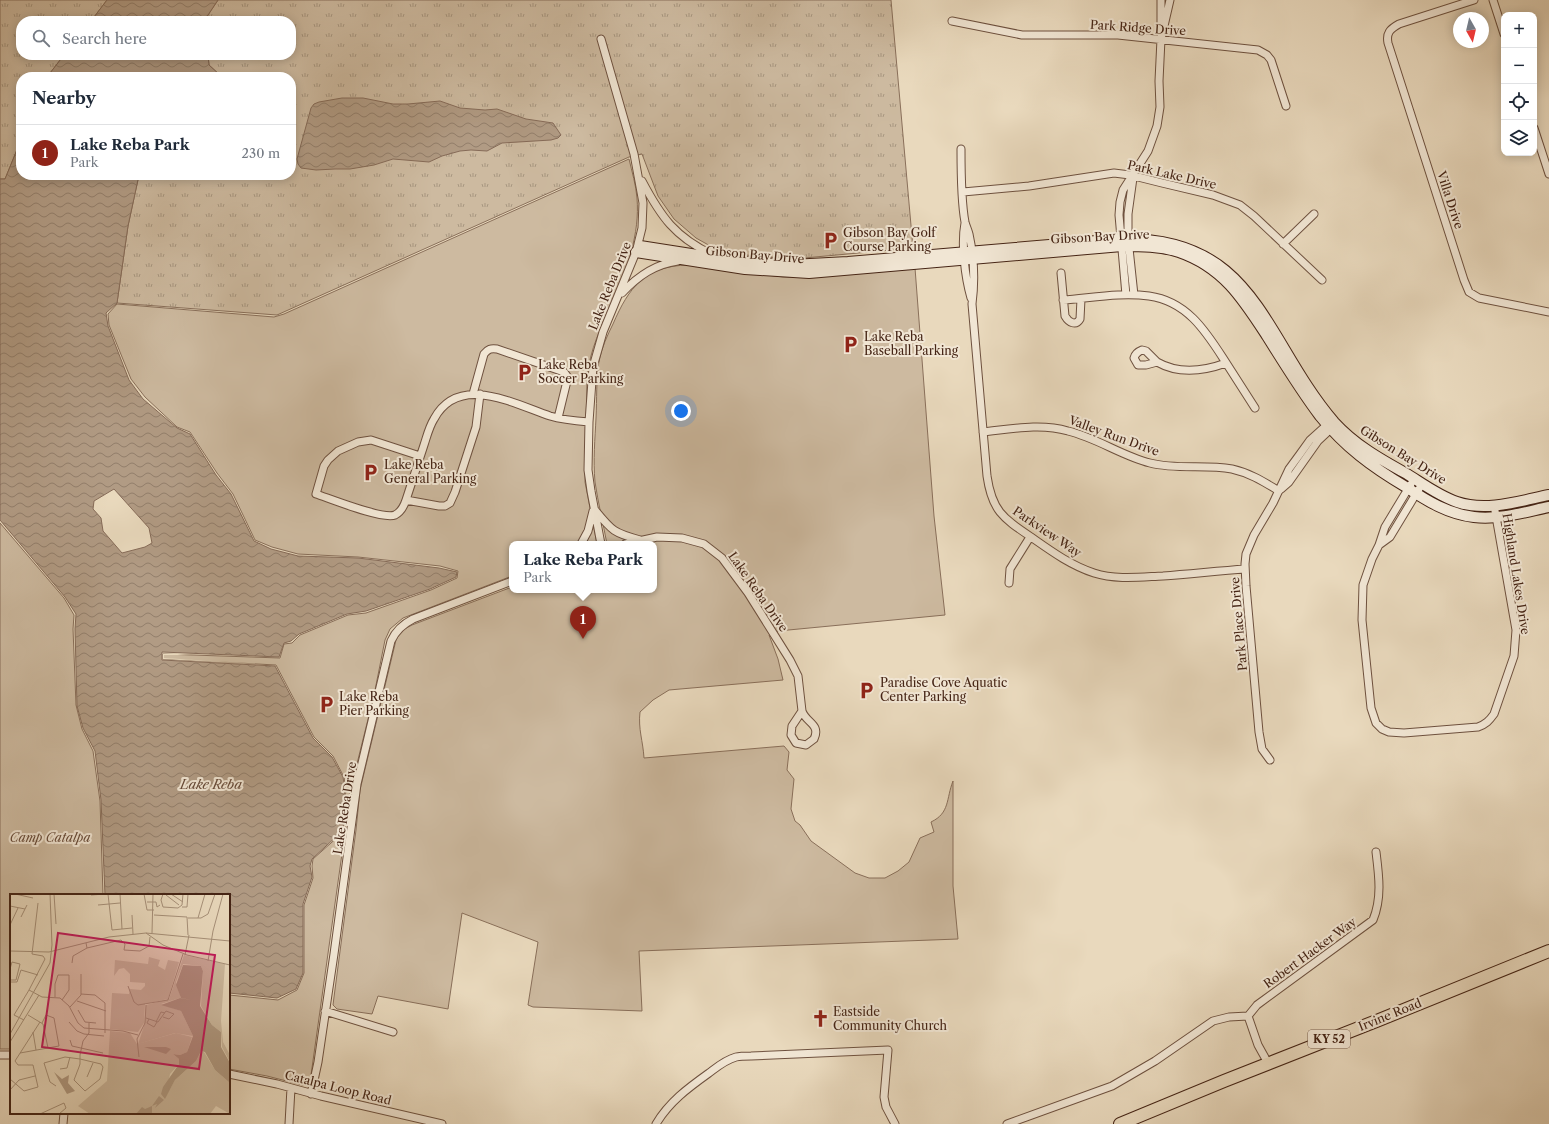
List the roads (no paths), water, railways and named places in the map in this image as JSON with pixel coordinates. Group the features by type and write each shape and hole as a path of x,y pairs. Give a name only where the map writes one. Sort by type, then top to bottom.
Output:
{"main road":[{"path":"1545,954 1549,945"},
{"name":"Irvine Road","path":"1120,1124 1268,1063 1545,954"}],"street":[{"path":"1126,295 1125,242 1128,205 1133,176 1148,151 1157,126 1159,112 1161,0"},
{"path":"1161,39 1170,0"},
{"name":"Villa Drive","path":"1474,0 1399,24 1393,27 1388,34 1388,43 1467,288 1472,295 1479,298 1549,312"},
{"path":"1493,0 1501,25"},
{"name":"Park Ridge Drive","path":"952,21 1022,35 1113,35 1263,51 1268,55 1286,106"},
{"name":"Lake Reba Drive","path":"600,541 588,470 592,375 595,355 603,332 637,249 643,216 642,191 639,174 601,39"},
{"path":"1537,137 1549,174"},
{"name":"Parkview Way","path":"961,148 965,223 969,232 967,282 972,304 989,487 995,507 1008,520 1030,537 1067,561 1085,570 1105,576 1136,577 1245,569"},
{"path":"639,174 653,202 672,227 694,245 721,258"},
{"name":"Park Lake Drive","path":"963,192 1029,186 1106,174 1119,174 1213,195 1232,201 1254,216 1322,280"},
{"path":"1283,244 1314,214"},
{"name":"Gibson Bay Drive","path":"637,249 685,261 745,269 791,269 818,264 883,263 1150,239 1187,247 1209,258 1228,272 1254,302 1348,447 1370,465 1441,508 1452,512 1475,517 1496,517 1549,507"},
{"path":"1125,242 1134,295"},
{"name":"Gibson Bay Drive","path":"637,249 721,258 791,269"},
{"path":"618,297 633,282 647,272 663,264 685,261"},
{"path":"1061,273 1063,300 1067,320 1073,323 1079,321 1081,316 1081,299"},
{"path":"1063,300 1134,295 1157,297 1182,308 1204,329 1254,408"},
{"path":"406,500 439,506 445,506 450,503 476,427 478,372 484,354 487,350 492,348 497,349 564,372 567,376 567,381 558,418"},
{"path":"1157,362 1172,368 1187,370 1202,370 1226,363"},
{"path":"420,456 371,440 358,442 338,452 328,460 324,466 316,494 382,516 395,515 399,512 406,500 431,425 439,411 455,399 476,394 495,397 558,418 589,422"},
{"name":"Gibson Bay Drive","path":"1332,424 1362,448 1418,482 1458,503 1478,506 1494,505 1549,495"},
{"name":"Park Place Drive","path":"1270,760 1262,749 1260,741 1245,569 1246,554 1249,544 1305,446 1332,424"},
{"name":"Valley Run Drive","path":"983,432 1038,427 1059,428 1080,434 1151,463 1171,466 1209,466 1234,469 1251,475 1279,491"},
{"path":"1412,491 1418,482"},
{"name":"Highland Lakes Drive","path":"1412,491 1385,527 1366,576 1362,601 1362,620 1371,708 1376,723 1382,729 1396,734 1478,727 1484,725 1494,714 1511,667 1516,646 1516,630 1494,505"},
{"path":"594,509 608,526 619,534 642,540"},
{"path":"583,541 588,531 594,509"},
{"name":"Lake Reba Drive","path":"638,541 670,537 689,539 704,544 722,558 748,593 790,660 798,676 802,711"},
{"path":"1009,583 1010,568 1030,537"},
{"name":"Lake Reba Drive","path":"311,1094 347,865 357,784 393,637 400,627 414,619 509,582"},
{"path":"802,711 816,730 814,739 806,745 796,743 790,735 792,726 802,711"},
{"name":"Robert Hacker Way","path":"1248,1016 1257,1005 1373,920 1378,908 1380,884 1376,852"},
{"path":"325,1011 393,1032"},
{"path":"1007,1124 1112,1086 1155,1062 1213,1021 1229,1017 1248,1016 1258,1045 1268,1063"},
{"path":"656,1124 672,1102 689,1087 723,1062 735,1058 888,1050 884,1097 886,1107 895,1124"},
{"name":"Catalpa Loop Road","path":"230,1074 277,1084 311,1094 442,1124"},
{"path":"289,1124 291,1088"},
{"path":"63,1124 64,1114"}],"water":[{"path":"107,0 218,0 207,16 95,16"},
{"path":"60,60 208,60 209,65 217,72 51,72"},
{"path":"342,98 363,98 393,104 440,101 460,108 485,110 497,109 526,119 553,123 561,135 558,138 551,140 502,143 487,151 460,151 442,156 429,162 393,159 374,165 350,169 316,170 301,168 297,159 311,108 314,104 319,102"},
{"name":"Lake Reba","path":"16,152 16,180 138,180 128,226 117,303 106,313 108,326 129,380 143,399 177,428 190,434 216,475 231,494 254,541 271,549 298,556 358,558 439,568 457,572 456,577 430,589 366,611 347,614 299,634 291,641 284,643 279,657 162,652 162,660 275,666 313,738 332,757 343,777 345,790 342,827 339,834 312,859 310,866 312,877 303,904 303,973 296,989 277,998 230,993 230,894 105,894 101,800 95,751 83,728 77,706 76,614 65,597 0,520 0,179 5,179","holes":["114,489 149,528 152,543 145,547 122,553 103,531 101,518 93,509 94,501"]}],"place":[{"name":"Gibson Bay Golf Course Parking","path":"830,240"},
{"name":"Lake Reba Baseball Parking","path":"851,344"},
{"name":"Lake Reba Soccer Parking","path":"525,372"},
{"name":"Lake Reba General Parking","path":"371,472"},
{"name":"Lake Reba Park","path":"583,639"},
{"name":"Paradise Cove Aquatic Center Parking","path":"867,690"},
{"name":"Lake Reba Pier Parking","path":"326,704"},
{"name":"Eastside Community Church","path":"820,1019"}],"park label":[{"name":"Camp Catalpa","path":"50,838"}]}
